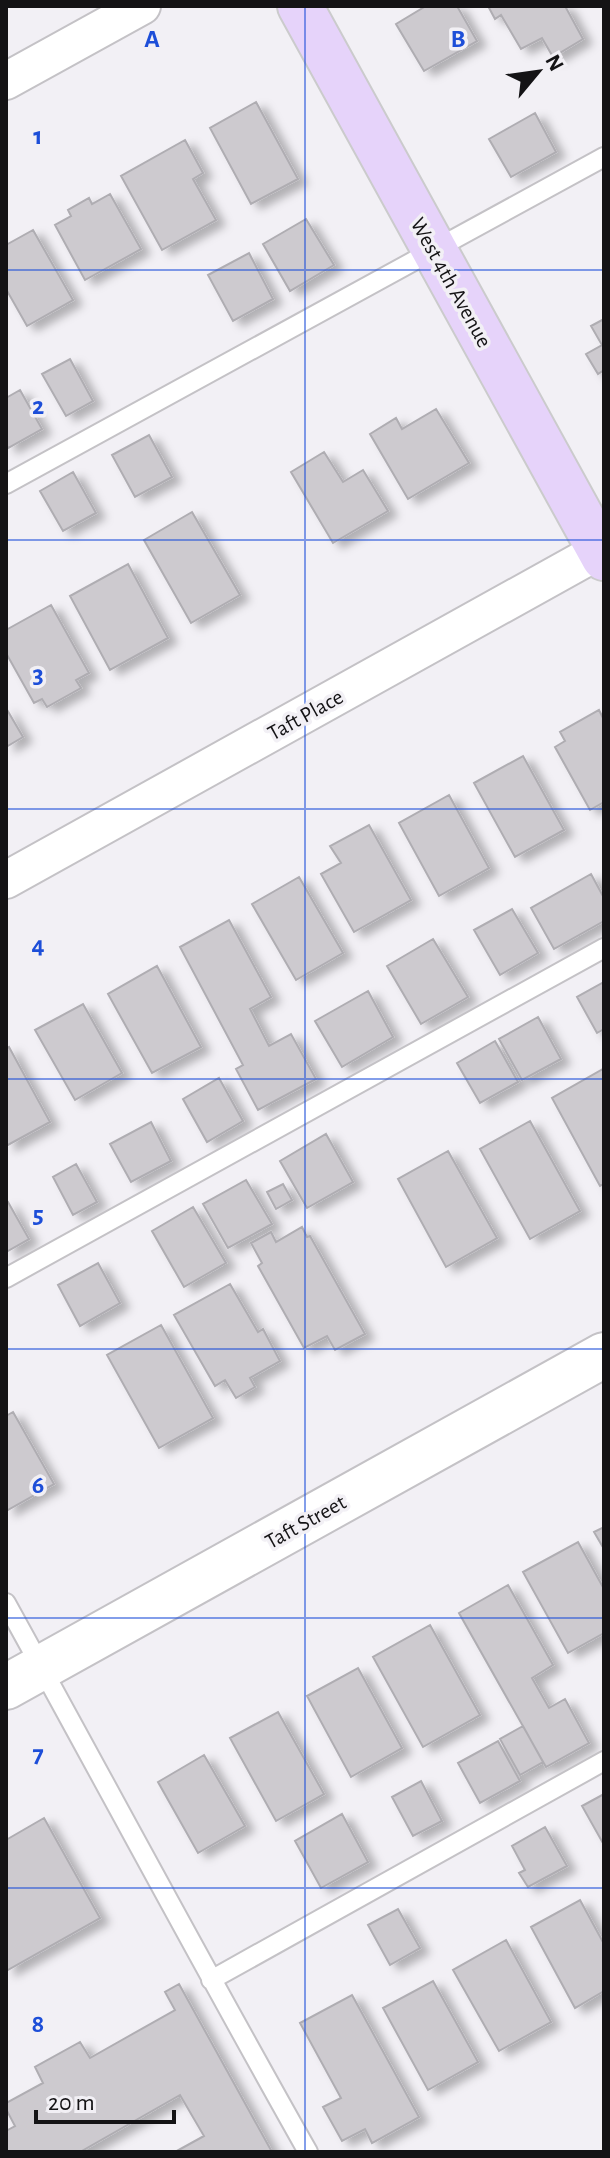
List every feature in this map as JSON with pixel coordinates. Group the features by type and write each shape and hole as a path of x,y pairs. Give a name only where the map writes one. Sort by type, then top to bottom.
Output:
{"main road":[{"name":"West 4th Avenue","path":"300,6 603,552"}],"street":[{"path":"6,81 142,6"},
{"name":"Taft Place","path":"6,880 603,552"},
{"name":"Taft Street","path":"24,1677 604,1355"}],"lane":[{"path":"6,484 604,157"},
{"path":"6,1278 604,948"},
{"path":"6,1603 24,1677 211,1980 308,2152"},
{"path":"211,1980 604,1761"}],"building":[{"path":"426,6 457,6 477,41 424,71 396,24"},
{"path":"488,6 565,6 583,39 553,57 542,38 521,49 501,15 495,19"},
{"path":"256,102 298,179 251,204 210,128"},
{"path":"535,113 556,152 511,177 489,139"},
{"path":"185,140 203,173 193,179 216,220 162,250 121,176"},
{"path":"110,194 141,249 85,280 55,225 71,216 68,210 89,198 92,204"},
{"path":"306,219 334,265 290,291 263,244"},
{"path":"33,230 73,300 27,326 6,289 6,245"},
{"path":"249,253 273,299 233,321 208,275"},
{"path":"604,319 604,370 598,374 586,354 602,345 591,326"},
{"path":"70,359 93,401 66,416 42,374"},
{"path":"20,390 42,429 8,448 6,398"},
{"path":"436,409 469,463 408,499 370,434 396,418 402,429"},
{"path":"149,435 172,477 135,497 112,455"},
{"path":"324,452 343,482 363,470 388,511 333,543 291,472"},
{"path":"73,472 96,513 63,531 40,491"},
{"path":"192,512 240,595 191,623 144,540"},
{"path":"128,564 168,638 110,670 70,596"},
{"path":"51,605 89,673 76,680 81,688 47,707 42,699 34,703 6,653 6,630"},
{"path":"6,708 23,737 6,747"},
{"path":"599,710 604,720 604,802 590,810 555,747 565,741 560,732"},
{"path":"523,756 564,830 515,857 474,783"},
{"path":"449,795 489,868 439,896 399,823"},
{"path":"369,825 411,900 354,932 321,874 341,863 330,846"},
{"path":"591,874 604,898 604,921 554,949 531,908"},
{"path":"299,877 343,953 296,980 252,904"},
{"path":"512,909 538,953 500,975 474,930"},
{"path":"229,920 271,997 250,1009 269,1046 291,1034 316,1079 258,1110 236,1069 243,1065 180,947"},
{"path":"433,939 468,997 421,1024 387,966"},
{"path":"157,966 201,1047 152,1073 108,994"},
{"path":"604,982 604,1029 597,1033 577,997"},
{"path":"368,991 393,1037 342,1067 315,1021"},
{"path":"83,1004 122,1073 75,1100 35,1030"},
{"path":"538,1017 561,1059 522,1080 499,1039"},
{"path":"495,1041 518,1082 480,1103 457,1063"},
{"path":"9,1047 50,1122 6,1146 6,1049"},
{"path":"603,1069 604,1184 600,1186 552,1098"},
{"path":"219,1078 243,1121 207,1142 183,1099"},
{"path":"530,1121 580,1211 530,1239 480,1149"},
{"path":"151,1122 171,1161 131,1182 110,1144"},
{"path":"326,1134 353,1182 307,1208 280,1161"},
{"path":"448,1151 497,1238 446,1267 398,1179"},
{"path":"76,1164 97,1202 73,1215 53,1177"},
{"path":"246,1180 272,1224 228,1248 203,1204"},
{"path":"283,1184 292,1200 276,1209 267,1192"},
{"path":"6,1203 29,1239 6,1252"},
{"path":"193,1207 226,1263 184,1287 152,1231"},
{"path":"302,1227 365,1334 335,1350 327,1336 304,1348 258,1266 262,1263 251,1243 271,1232 276,1242"},
{"path":"98,1263 120,1303 80,1326 58,1285"},
{"path":"230,1284 258,1332 263,1329 280,1361 250,1378 255,1387 236,1398 225,1380 215,1386 174,1315"},
{"path":"161,1325 213,1418 159,1448 107,1355"},
{"path":"13,1412 54,1484 6,1511 6,1416"},
{"path":"604,1527 604,1549 594,1532"},
{"path":"578,1542 604,1589 604,1633 568,1653 523,1572"},
{"path":"508,1585 553,1665 532,1678 549,1708 565,1699 589,1743 546,1767 459,1613"},
{"path":"430,1625 480,1715 423,1747 373,1657"},
{"path":"358,1668 402,1748 351,1777 307,1696"},
{"path":"278,1712 324,1794 276,1821 230,1738"},
{"path":"523,1726 543,1762 520,1775 500,1739"},
{"path":"498,1741 520,1781 480,1803 458,1763"},
{"path":"204,1755 245,1826 198,1853 158,1782"},
{"path":"421,1781 442,1821 413,1836 392,1797"},
{"path":"604,1794 604,1845 582,1806"},
{"path":"342,1814 368,1862 321,1888 295,1841"},
{"path":"44,1818 100,1918 6,1971 6,1840"},
{"path":"545,1827 567,1866 528,1887 519,1873 525,1870 512,1846"},
{"path":"580,1900 604,1944 604,1991 575,2008 531,1927"},
{"path":"398,1909 420,1948 390,1965 368,1925"},
{"path":"506,1940 551,2022 499,2051 453,1970"},
{"path":"433,1981 478,2062 428,2090 383,2008"},
{"path":"179,1984 272,2152 175,2152 204,2136 180,2095 80,2152 6,2152 6,2131 15,2126 6,2103 43,2083 35,2067 80,2042 90,2058 175,2010 165,1992"},
{"path":"352,1995 419,2117 372,2143 365,2129 342,2141 323,2107 341,2098 300,2023"}]}
